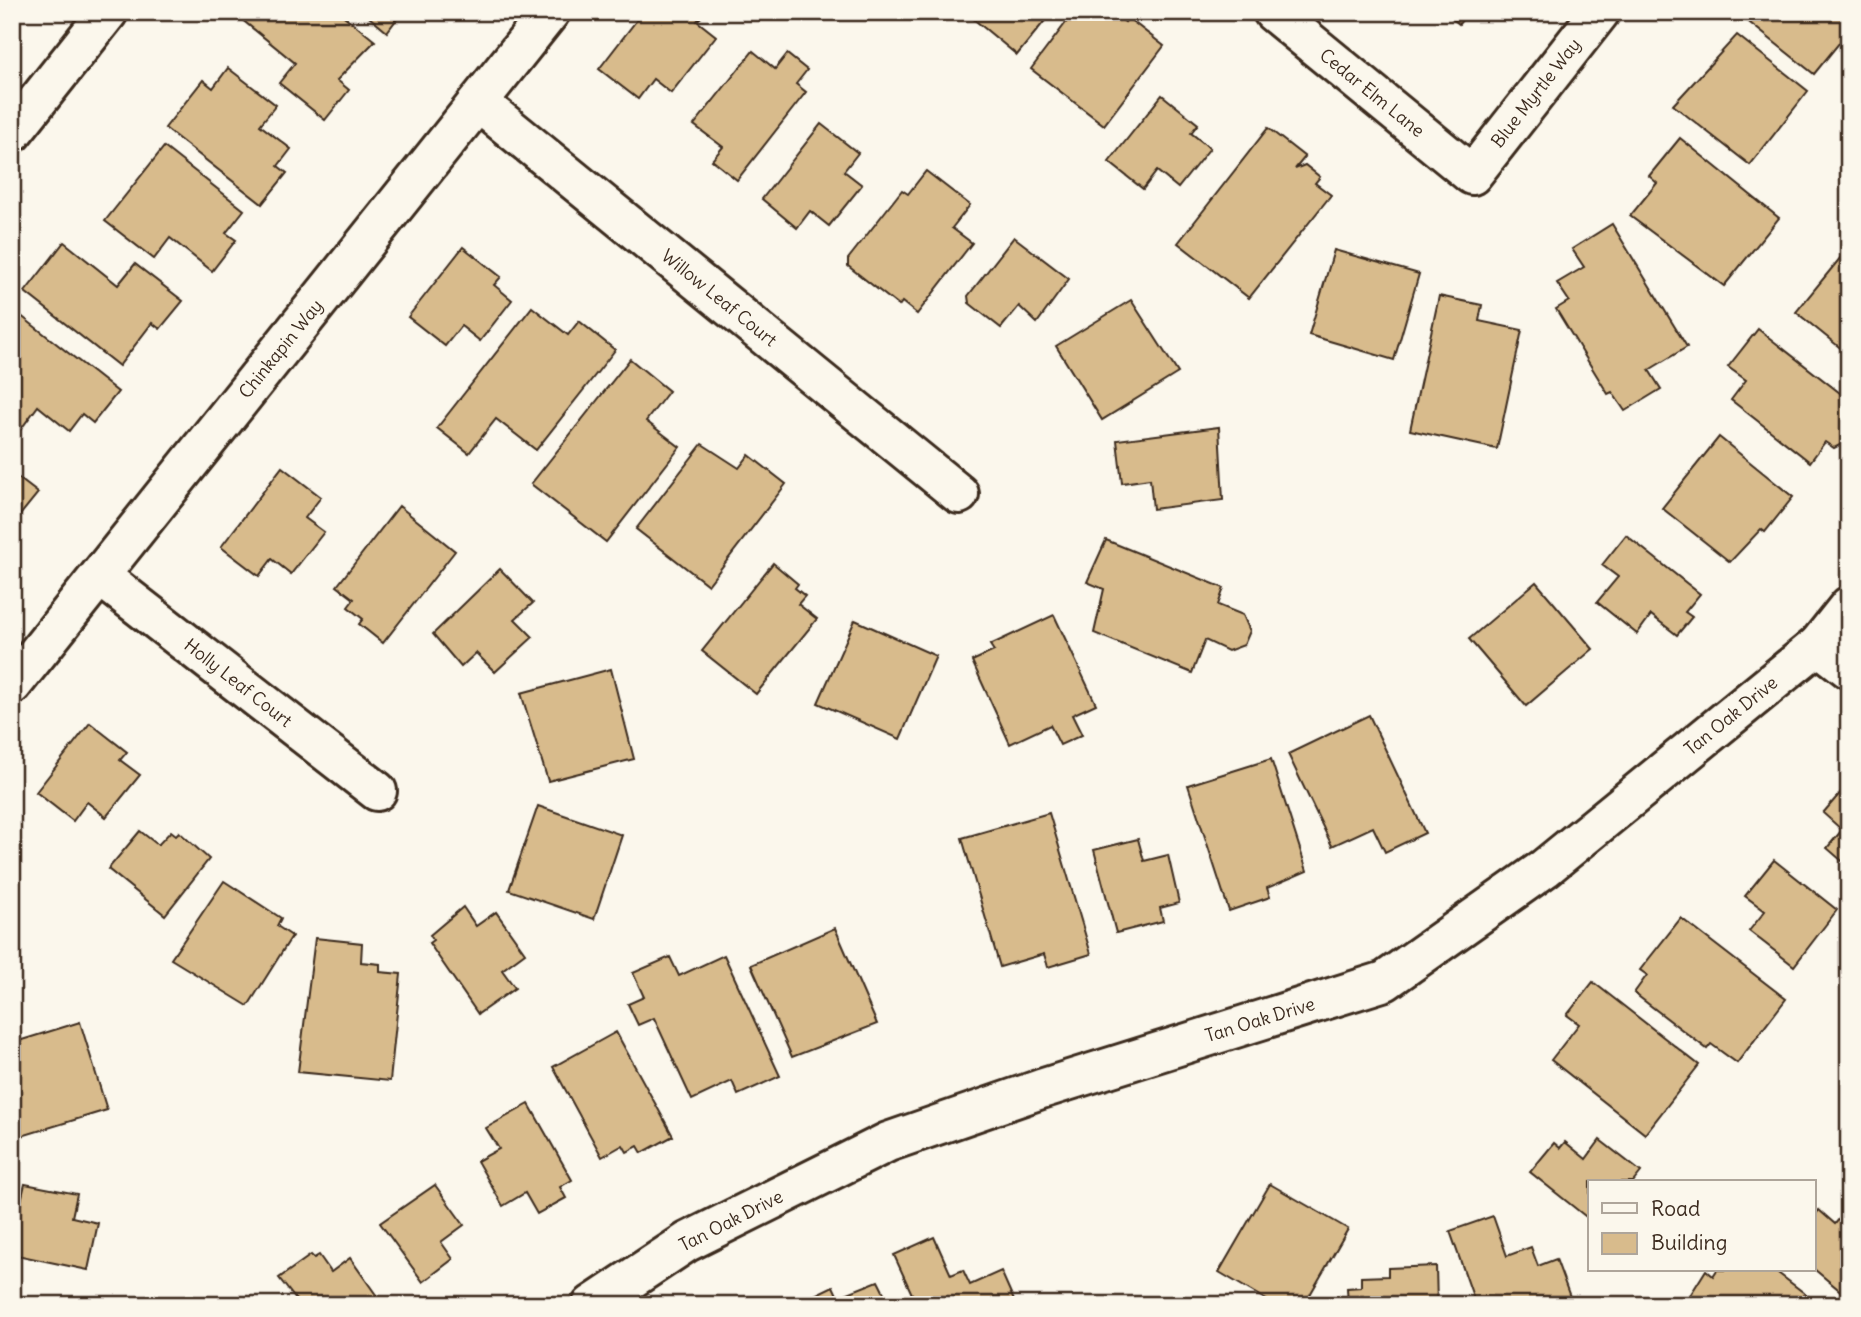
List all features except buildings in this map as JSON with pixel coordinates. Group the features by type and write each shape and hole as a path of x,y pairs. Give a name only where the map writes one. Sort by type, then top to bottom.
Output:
{"street":[{"path":"12,133 108,12"},
{"name":"Chinkapin Way","path":"12,685 550,12"},
{"name":"Cedar Elm Lane","path":"1273,12 1472,174"},
{"name":"Blue Myrtle Way","path":"1472,174 1600,12"},
{"name":"Willow Leaf Court","path":"479,103 959,494"},
{"name":"Holly Leaf Court","path":"100,576 377,790"},
{"name":"Tan Oak Drive","path":"592,1305 687,1242 888,1142 1041,1089 1385,981 1545,868 1818,645 1849,606"},
{"path":"1818,645 1849,669"}]}
